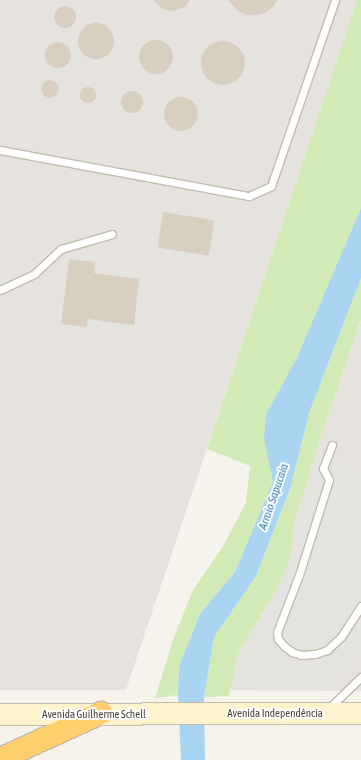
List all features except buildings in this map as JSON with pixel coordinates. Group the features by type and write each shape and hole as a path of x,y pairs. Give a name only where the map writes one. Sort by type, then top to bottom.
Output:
{"highway":[{"path":"0,759 101,713"}],"main road":[{"name":"Avenida Independência","path":"189,714 361,713"},
{"name":"Avenida Guilherme Schell","path":"0,714 189,714"}],"lane":[{"path":"0,150 249,196 272,186 335,0"},
{"path":"0,290 34,274 61,249 112,234"},
{"path":"332,445 323,468 329,480 299,575 277,632 278,639 292,652 301,655 315,654 327,650 341,637 361,606"},
{"path":"324,713 361,677"}],"shaded area":[{"path":"0,0 357,0 126,690 0,690"},
{"path":"361,321 361,691 230,690 238,654 277,588 288,564 292,548 293,527 318,445"},
{"path":"317,452 361,469 361,658 343,680 330,690 231,689 239,655 279,588 290,565 295,528"}],"green space":[{"path":"357,0 361,0 361,208 296,360 266,414 264,438 273,482 235,572 200,614 179,667 178,695 155,698 173,640 193,590 222,548 246,503 250,466 207,449"},
{"path":"361,278 361,320 318,445 293,527 292,548 288,564 277,588 238,654 229,696 204,697 214,637 256,576 290,489 309,413"}],"water":[{"name":"Arroio Sapucaia","path":"361,208 361,278 309,413 290,489 256,576 214,637 204,697 205,760 181,760 178,695 179,667 200,614 235,572 273,482 264,438 266,414 296,360"}]}
